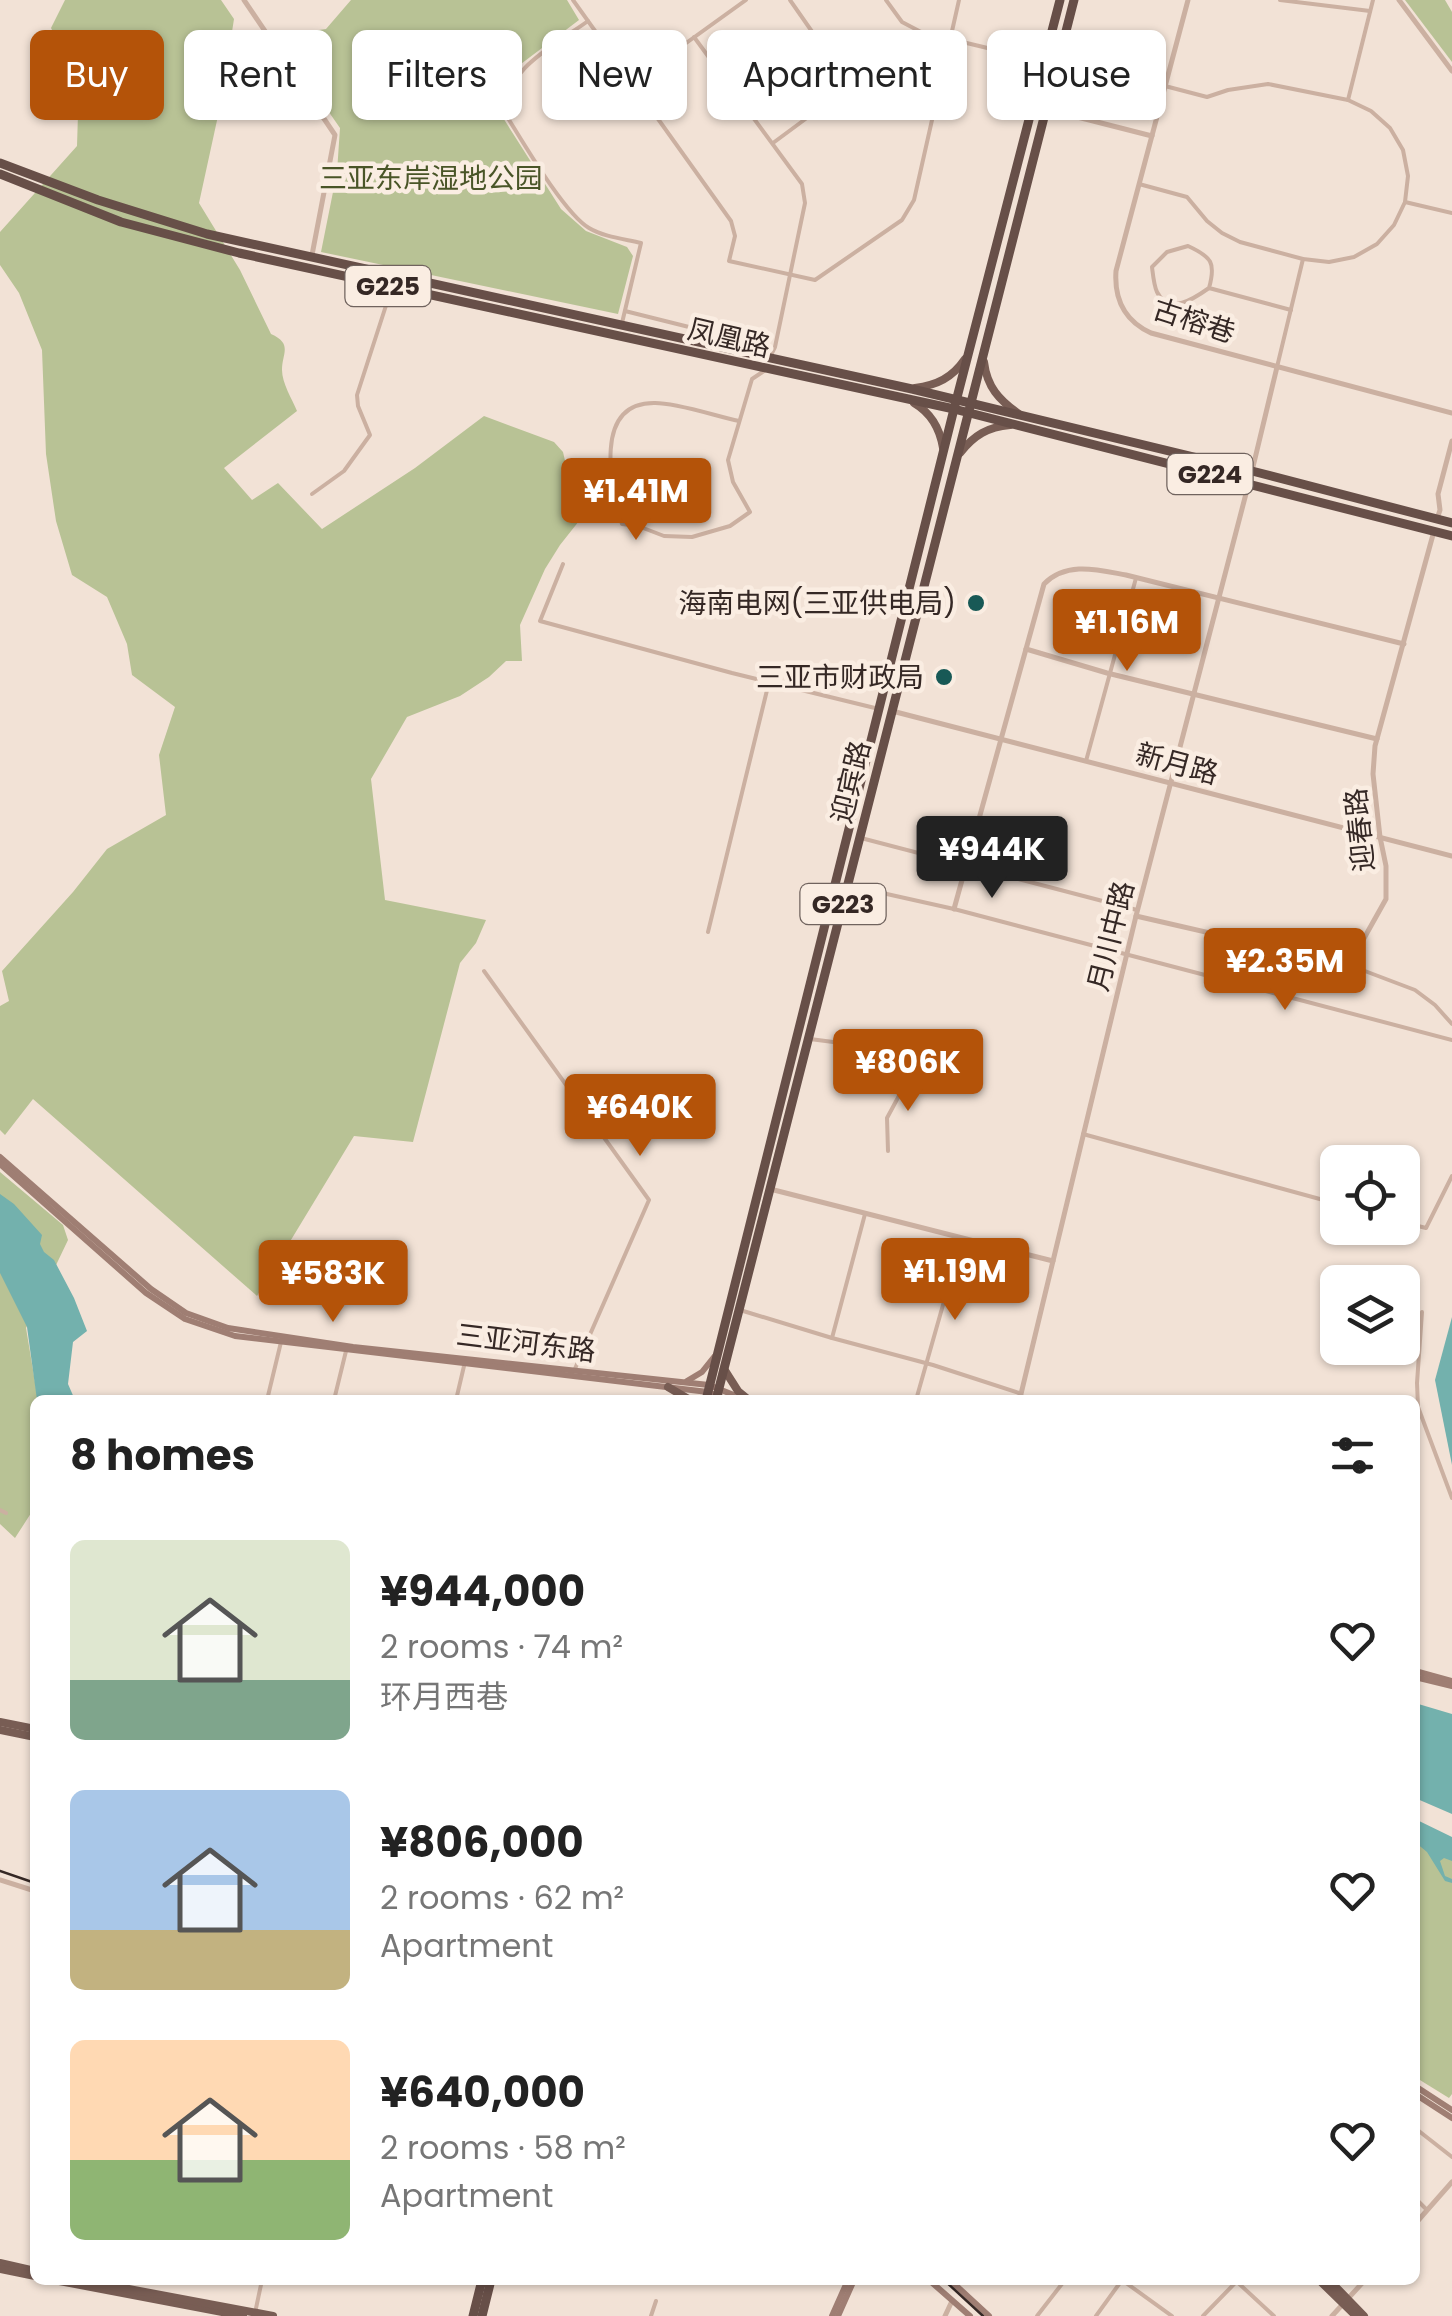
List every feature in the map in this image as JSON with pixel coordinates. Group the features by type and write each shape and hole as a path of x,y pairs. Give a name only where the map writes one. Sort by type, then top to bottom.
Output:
{"highway":[{"name":"迎宾路","path":"1052,30 1060,0"},
{"name":"迎宾路","path":"1066,30 1074,0"},
{"name":"迎宾路","path":"712,1393 718,1352 1029,120"},
{"name":"迎宾路","path":"712,1393 740,1310 1043,120"},
{"name":"凤凰路","path":"0,162 98,200 207,234 912,389 956,405"},
{"name":"凤凰路","path":"0,174 121,222 239,253 910,400 1023,416 1452,523"},
{"name":"凤凰路","path":"970,408 1014,424 1452,536"},
{"path":"473,2316 481,2285"},
{"path":"482,2316 490,2285"}],"main road":[{"path":"912,389 947,379 970,351"},
{"path":"984,356 992,390 1023,416"},
{"path":"910,400 932,419 944,453"},
{"path":"957,457 971,439 983,432 1014,424"},
{"name":"三亚河东路","path":"0,1156 151,1289 186,1313 228,1328 683,1382 712,1393"},
{"name":"三亚河东路","path":"0,1164 146,1294 185,1319 235,1336 712,1393"},
{"path":"683,1382 702,1372 718,1352"},
{"path":"723,1368 742,1395"},
{"path":"668,1388 681,1395"},
{"path":"1420,1675 1452,1683"},
{"path":"0,1726 30,1732"},
{"path":"1420,2089 1452,2110"},
{"path":"1420,2097 1452,2118"},
{"path":"0,2266 30,2272"},
{"path":"84,2285 272,2316"},
{"path":"102,2285 243,2316"},
{"path":"139,2294 141,2285"},
{"path":"835,2316 849,2285"},
{"path":"936,2285 970,2316"},
{"path":"955,2285 988,2316"},
{"path":"1325,2285 1364,2316"},
{"path":"1333,2285 1356,2316"}],"street":[{"path":"244,0 335,135 311,258"},
{"path":"573,0 594,30"},
{"path":"687,42 746,0"},
{"path":"772,144 850,86 790,0"},
{"path":"886,0 902,22 917,30"},
{"path":"952,30 959,0"},
{"name":"古榕巷","path":"1166,82 1188,0"},
{"path":"1280,0 1370,12"},
{"path":"1348,100 1373,0"},
{"path":"1399,0 1452,71"},
{"path":"588,21 524,67 509,88 504,105 506,115 579,221 603,234 642,243 622,324"},
{"path":"694,37 802,184 805,203 775,347 767,370 752,379 728,460 733,482 750,512 730,526 692,537 664,536 622,524 612,489 610,444 620,417 639,404 657,402 739,421"},
{"path":"1139,184 1187,196 1207,221 1240,242 1303,260 1329,262 1354,257 1377,244 1394,225 1405,202 1408,176 1403,150 1390,128 1371,111 1348,100 1268,84 1207,97 1166,86"},
{"path":"659,120 731,221 735,236 729,261 810,279 818,278 902,220 914,200 932,120"},
{"path":"1089,120 1152,136"},
{"name":"古榕巷","path":"1156,120 1116,272 1116,292 1127,316 1151,333 1452,413"},
{"path":"1405,202 1452,214"},
{"path":"1188,246 1210,260 1209,288 1179,304 1164,300 1156,291 1152,267 1167,252 1188,246"},
{"path":"1252,472 1303,260"},
{"path":"312,494 344,471 370,435 357,396 392,287"},
{"path":"1209,288 1291,310"},
{"path":"625,311 761,345 770,357"},
{"path":"1437,519 1438,494 1452,441"},
{"name":"月川中路","path":"1021,1395 1137,913 1249,484"},
{"name":"迎春路","path":"1349,965 1386,898 1386,866 1374,774 1377,739 1434,531"},
{"path":"562,564 540,621 879,709"},
{"path":"954,909 1044,584 1056,573 1089,569 1136,578 1404,644"},
{"path":"1086,761 1136,578"},
{"path":"1026,649 1377,739"},
{"path":"708,932 769,682"},
{"name":"新月路","path":"892,711 1452,856"},
{"path":"860,838 1349,965 1416,990 1452,1024"},
{"path":"848,885 954,909 1452,1040"},
{"path":"484,971 649,1200 574,1371"},
{"path":"809,1038 864,1046 905,1076 887,1118 888,1151"},
{"path":"1083,1134 1320,1199"},
{"path":"1420,1226 1426,1228 1452,1176"},
{"path":"770,1189 1053,1261"},
{"path":"832,1338 865,1213"},
{"path":"917,1395 962,1238"},
{"path":"740,1310 927,1363 1015,1395"},
{"path":"1418,1395 1422,1312"},
{"path":"269,1395 280,1342"},
{"path":"335,1395 346,1351"},
{"path":"457,1395 464,1363"},
{"path":"1420,1412 1452,1498"},
{"path":"0,1880 30,1890"},
{"path":"1420,2132 1452,2157"},
{"path":"1420,2218 1452,2182"},
{"path":"1420,2203 1427,2210"},
{"path":"254,2313 261,2285"},
{"path":"1036,2316 1062,2285"},
{"path":"1096,2316 1118,2285"},
{"path":"1129,2285 1172,2316"},
{"path":"1203,2316 1232,2285"},
{"path":"1242,2285 1274,2316"},
{"path":"1332,2316 1361,2285"},
{"path":"945,2316 953,2300"},
{"path":"651,2316 656,2301"}],"green space":[{"path":"65,0 221,0 234,19 232,30 184,30 184,120 217,120 199,203 240,270 271,334 284,345 282,375 297,411 224,468 252,500 278,483 322,529 415,468 484,416 554,442 563,452 579,521 545,569 520,625 522,661 506,661 460,696 407,717 371,779 385,900 486,920 476,943 460,963 413,1142 354,1136 257,1296 33,1099 5,1135 0,1130 0,1006 9,1001 2,971 107,849 166,815 159,755 175,707 132,675 127,644 107,597 72,575 56,521 46,454 42,350 19,293 0,265 0,232 77,146 78,120 164,120 164,30 51,28"},
{"name":"三亚东岸湿地公园","path":"351,0 567,0 579,20 566,30 542,30 542,48 522,63 522,30 352,30 352,120 504,120 561,209 586,231 627,247 633,256 618,314 321,252 337,172 340,128 332,116 332,30 319,30 326,29"},
{"path":"1405,0 1445,0 1452,12 1452,62"},
{"path":"0,1172 63,1225 68,1240 26,1328 37,1395 30,1395 30,1515 15,1538 0,1524"},
{"path":"1420,1838 1452,1856 1449,2098 1420,2080"}],"water":[{"path":"0,1194 42,1235 40,1244 54,1260 87,1331 73,1342 68,1384 73,1395 36,1395 27,1327 0,1273"},
{"path":"1452,1317 1452,1465 1435,1380"},
{"path":"1420,1704 1452,1714 1452,1814 1420,1800"},
{"path":"1420,1821 1452,1837 1452,1861 1440,1861 1452,1883 1445,1881 1420,1846"}],"tram line":[{"path":"0,1871 30,1881"},
{"path":"949,2285 983,2316"}],"place":[{"name":"海南电网(三亚供电局)","path":"976,603"},
{"name":"三亚市财政局","path":"944,677"}]}
